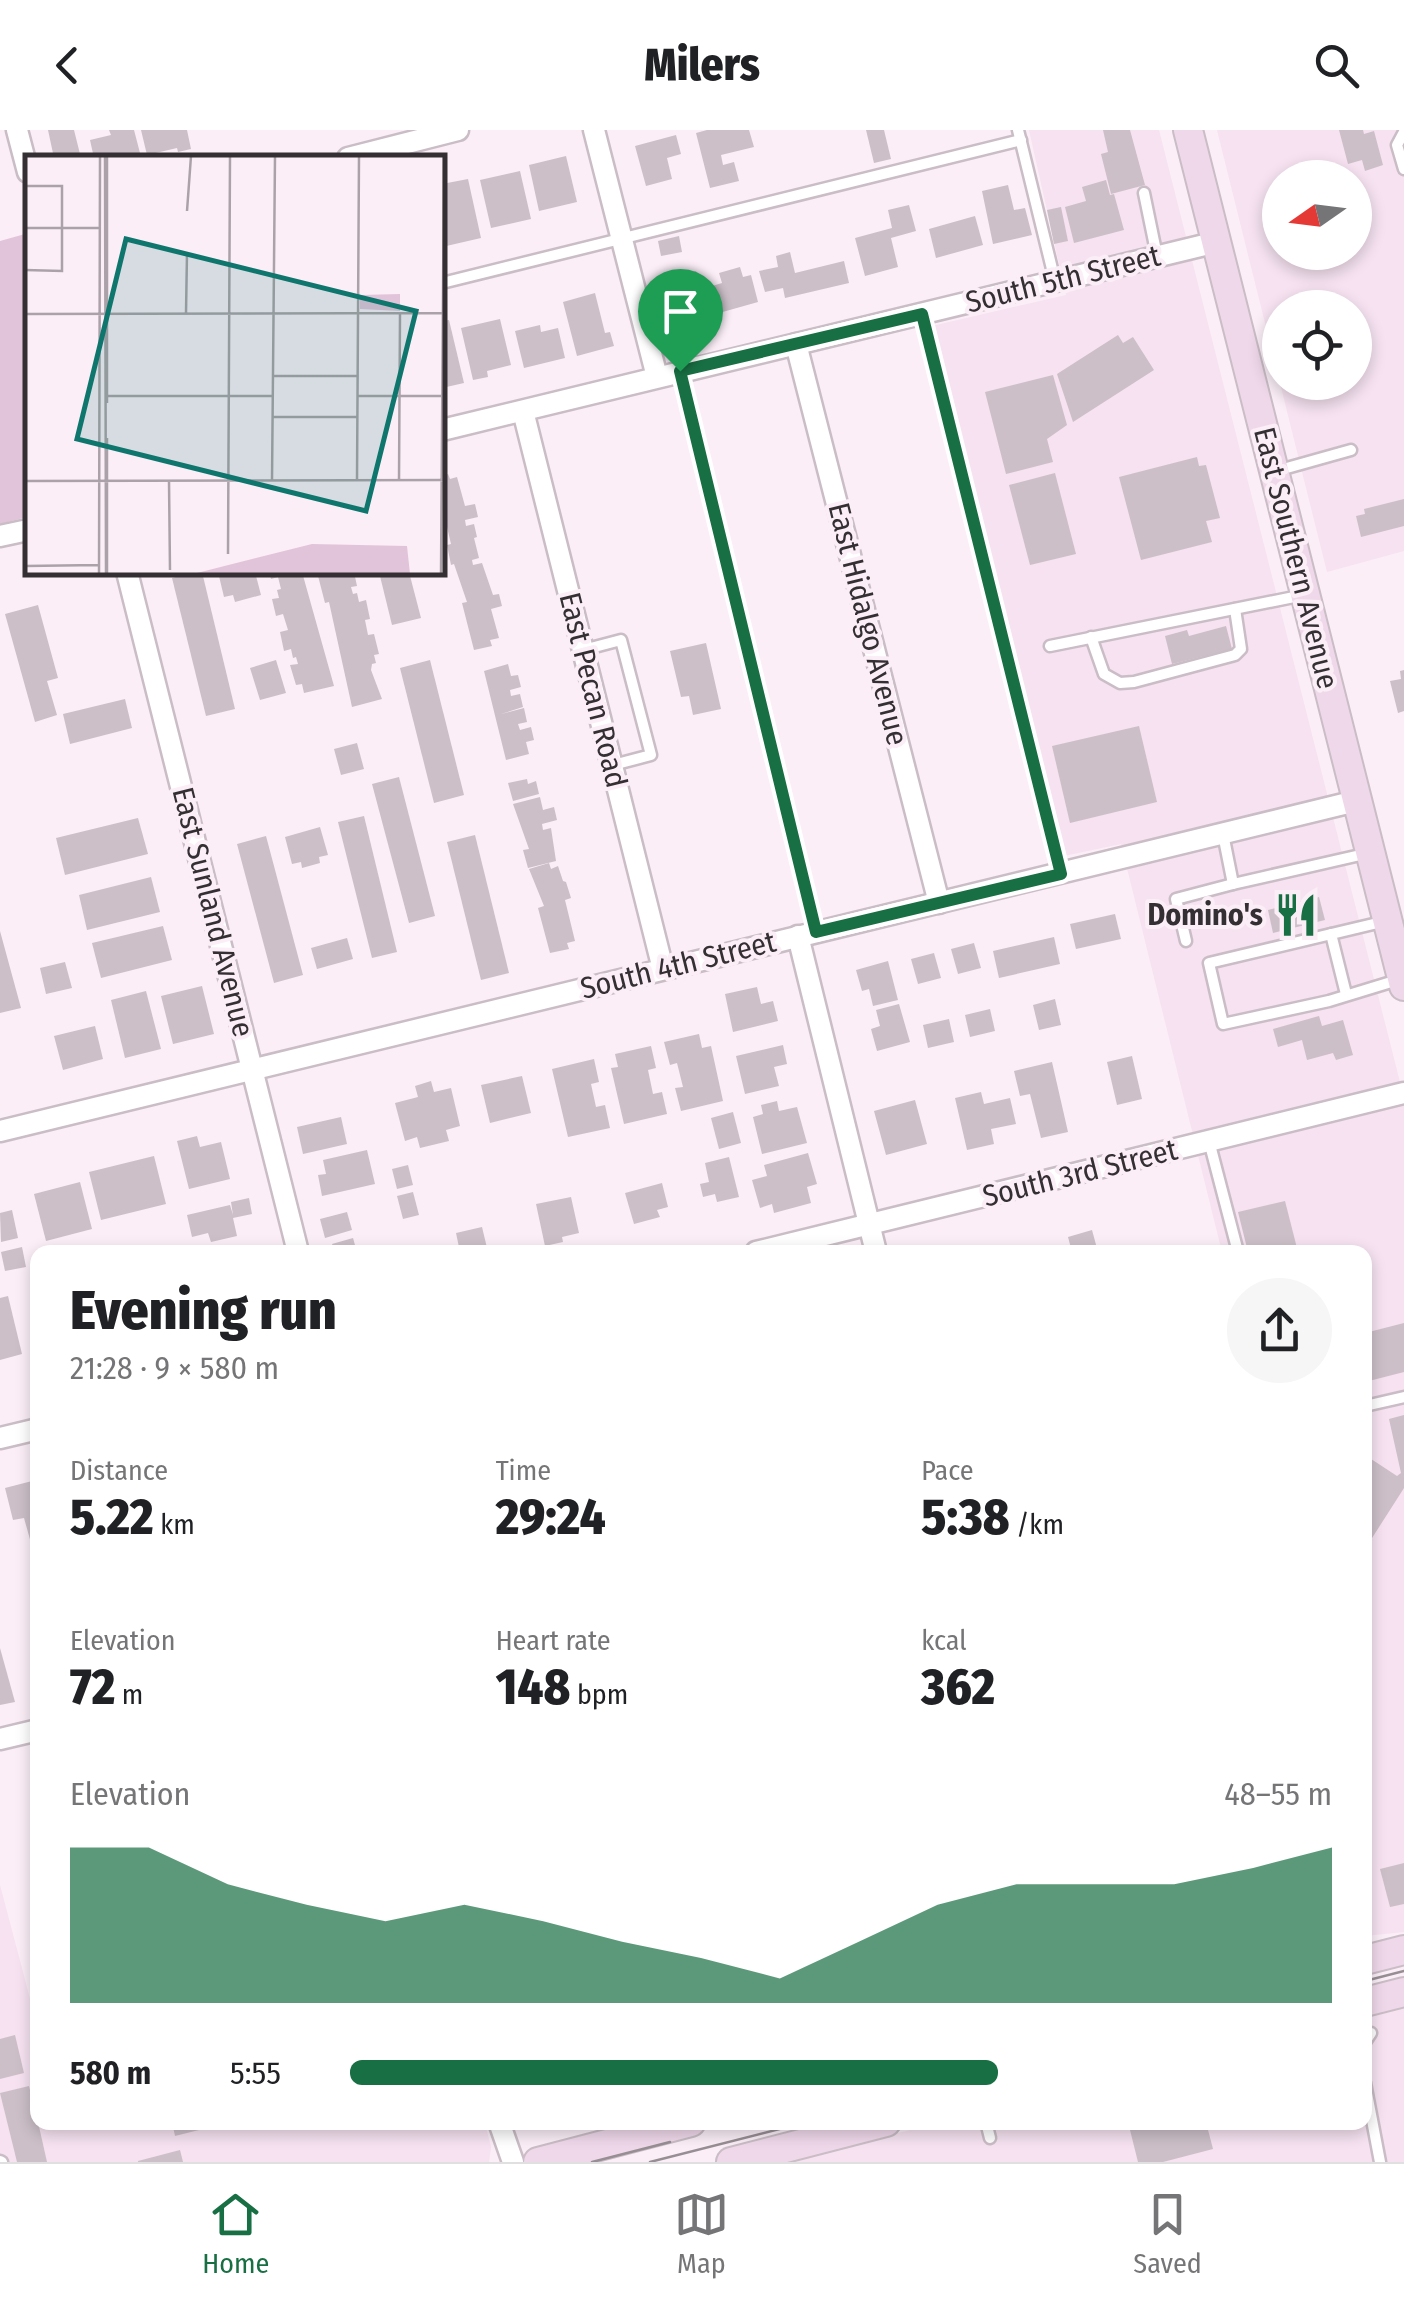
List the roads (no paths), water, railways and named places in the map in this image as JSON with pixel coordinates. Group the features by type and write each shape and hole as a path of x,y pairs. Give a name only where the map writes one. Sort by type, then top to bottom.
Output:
{"main road":[{"name":"East Southern Avenue","path":"1188,130 1403,982"},
{"path":"1372,1958 1404,1950"},
{"path":"1372,2000 1404,1992"},
{"path":"538,2162 637,2130"},
{"path":"731,2162 855,2130"}],"street":[{"path":"17,130 25,161"},
{"path":"360,155 458,130"},
{"path":"594,130 657,377"},
{"name":"South 5th Street","path":"445,429 1216,242"},
{"name":"East Hidalgo Avenue","path":"796,344 939,903"},
{"name":"East Pecan Road","path":"523,411 663,969"},
{"path":"0,536 25,531"},
{"name":"East Sunland Avenue","path":"129,575 296,1245"},
{"name":"South 4th Street","path":"0,1131 1356,801"},
{"path":"807,934 874,1245"},
{"name":"South 3rd Street","path":"785,1245 1404,1093"},
{"path":"0,1438 30,1431"},
{"path":"0,1739 30,1732"},
{"path":"502,2130 513,2162"}],"lane":[{"path":"1404,132 1397,145 1404,169"},
{"path":"445,282 1020,135 1055,281"},
{"path":"1144,193 1157,256"},
{"path":"922,314 1061,874"},
{"path":"680,371 807,934"},
{"path":"1275,472 1352,450"},
{"path":"1050,646 1304,595"},
{"path":"1090,637 1104,674 1120,683 1134,682 1235,654 1242,642 1235,609"},
{"path":"583,650 620,640 651,755 612,765"},
{"path":"1223,834 1232,884"},
{"path":"1186,941 1176,900 1370,853"},
{"path":"1387,921 1209,963 1223,1024 1403,982"},
{"path":"1331,934 1346,994"},
{"path":"1210,1142 1236,1245"},
{"path":"1372,1404 1404,1397"},
{"path":"1372,2120 1380,2162"},
{"path":"988,2130 990,2138"}],"tram line":[{"path":"1372,1979 1404,1971"},
{"path":"650,2162 776,2130"},
{"path":"592,2162 670,2142"}],"place":[{"name":"Domino's","path":"1296,915"}]}
